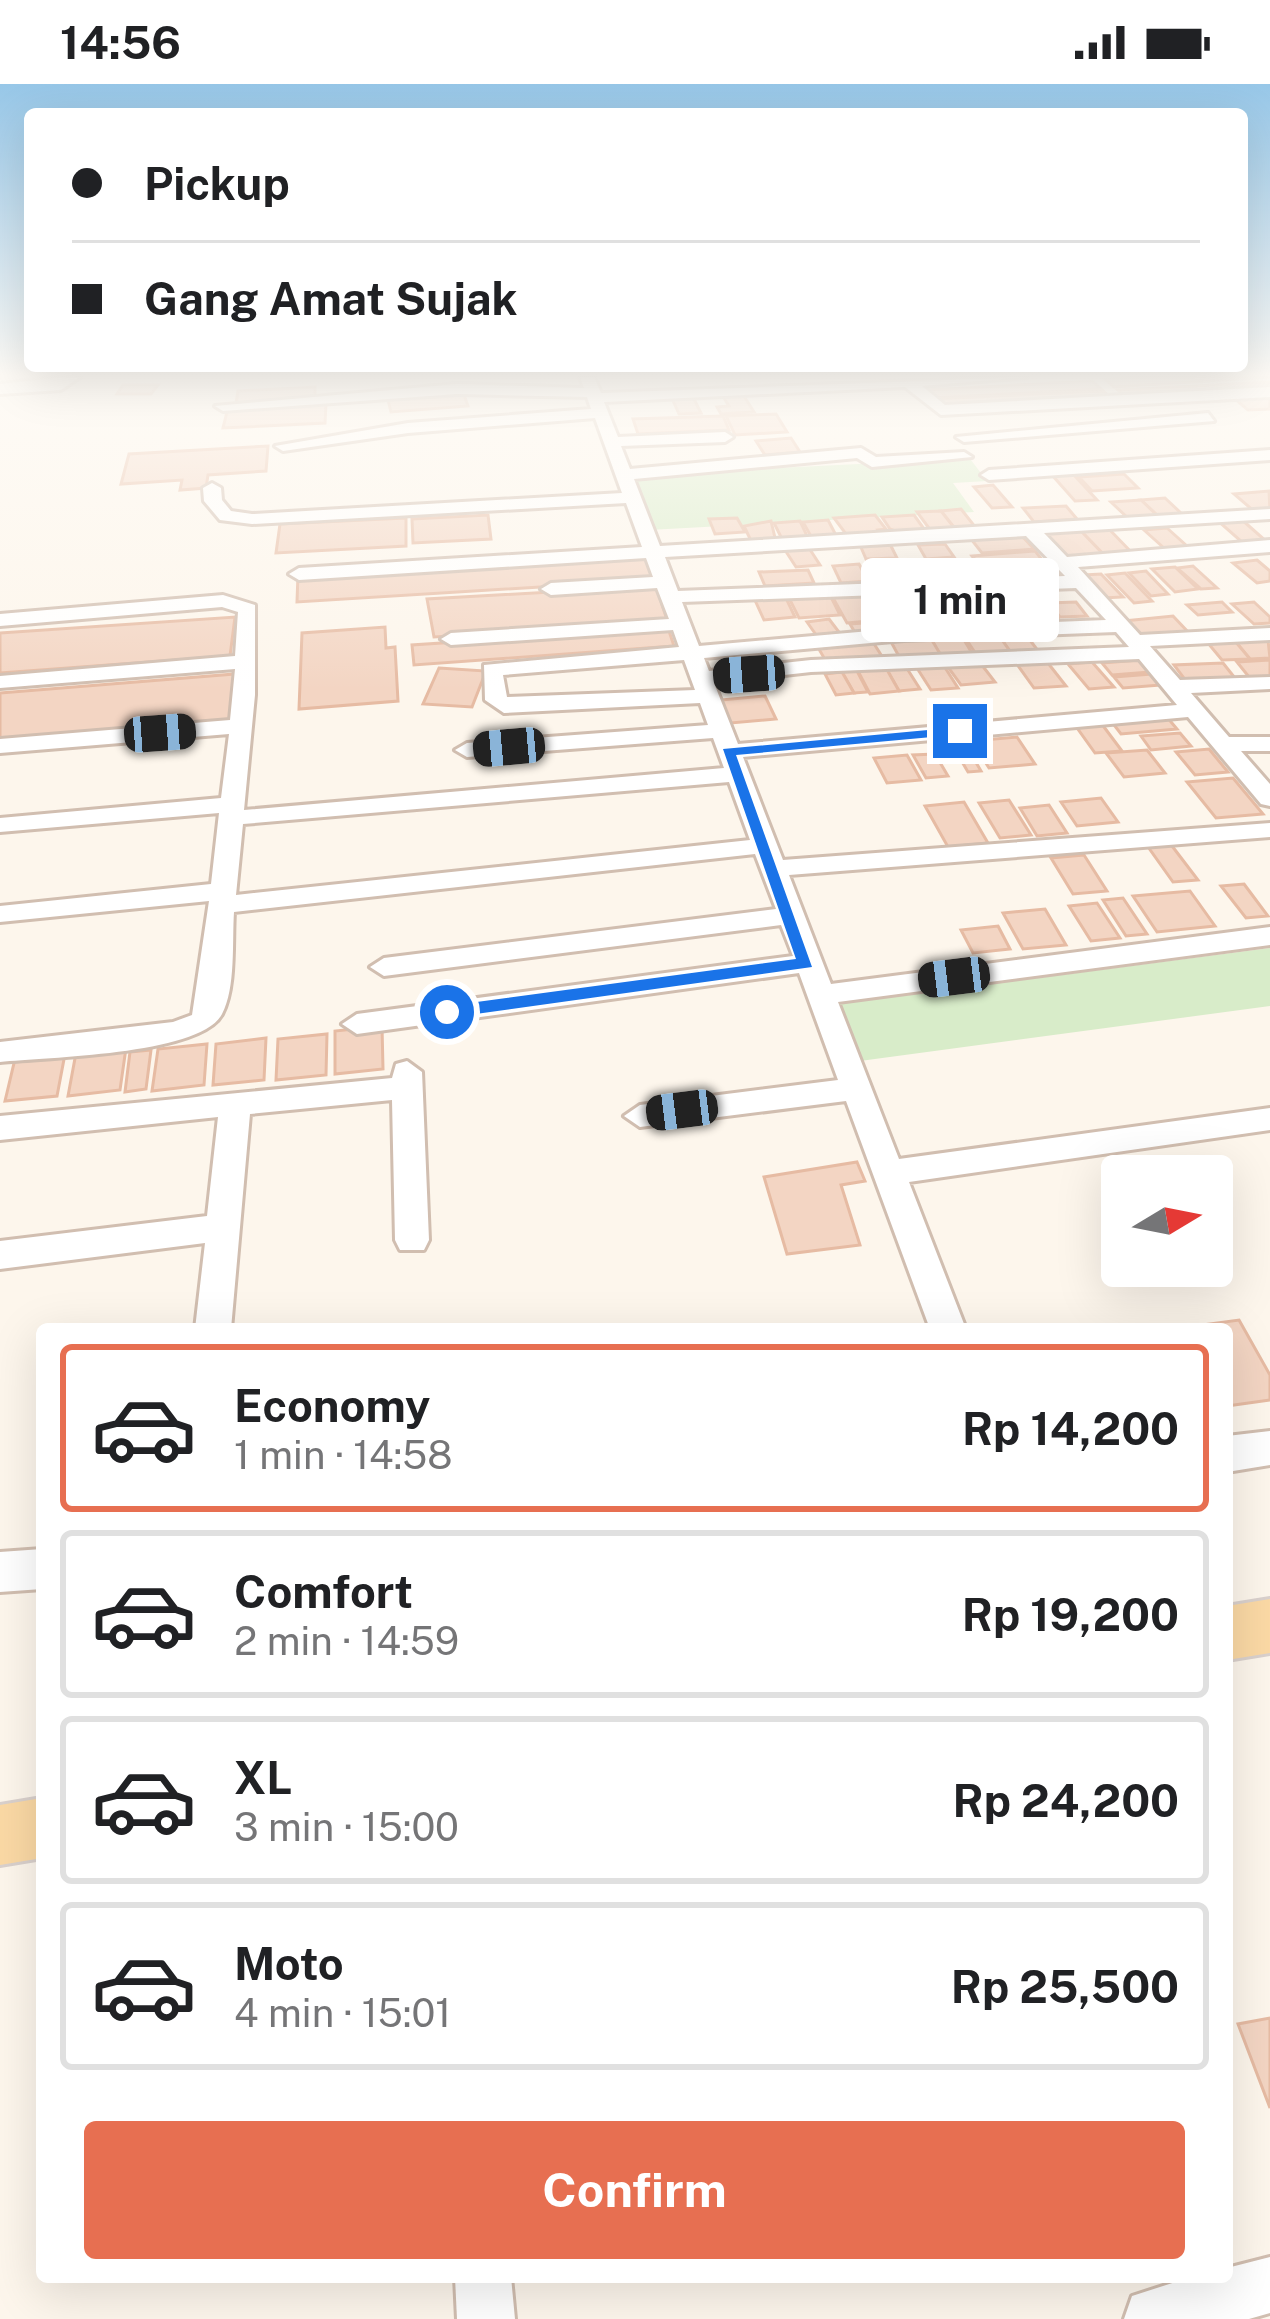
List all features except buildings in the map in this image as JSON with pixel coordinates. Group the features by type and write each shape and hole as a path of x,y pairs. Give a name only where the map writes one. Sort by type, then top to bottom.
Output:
{"main road":[{"path":"1233,1632 1270,1626"},
{"path":"0,1835 36,1829"}],"street":[{"path":"624,481 938,1323"},
{"path":"212,488 213,501 226,516 251,519 659,481"},
{"path":"299,574 1270,514"},
{"path":"1032,532 1134,640 1270,799"},
{"path":"1062,563 1270,546"},
{"path":"551,589 1082,582"},
{"path":"0,620 236,603 248,609 225,898 211,1009 202,1022 177,1032 0,1052"},
{"path":"451,639 678,624"},
{"path":"1134,640 904,634 698,676 512,706 496,700 492,670 698,676 1134,640 1270,634"},
{"path":"0,682 245,662"},
{"path":"1173,687 1270,683"},
{"path":"0,825 233,811 726,752 1193,710"},
{"path":"0,746 240,726"},
{"path":"1223,744 1270,743"},
{"path":"467,750 726,752"},
{"path":"0,914 767,857 1270,830"},
{"path":"384,967 788,916"},
{"path":"819,995 1270,936"},
{"path":"357,1024 806,963"},
{"path":"0,1128 235,1107 407,1080 412,1240"},
{"path":"640,1116 852,1089"},
{"path":"214,1323 235,1107"},
{"path":"886,1173 1270,1119"},
{"path":"0,1255 222,1228"},
{"path":"1233,1453 1270,1448"},
{"path":"0,1572 36,1569"},
{"path":"483,2283 486,2319"},
{"path":"1152,2316 1270,2285"}],"green space":[{"path":"634,481 982,481 953,483 974,512 649,530"},
{"path":"1270,948 1270,1006 860,1061 835,1004"}],"route":[{"path":"447,1012 806,963 728,752 960,731"}]}
